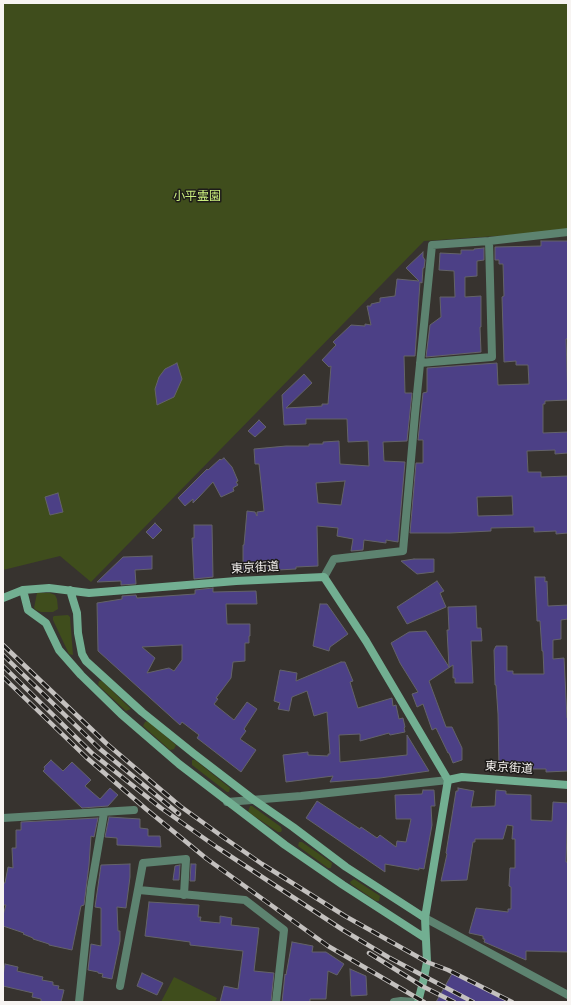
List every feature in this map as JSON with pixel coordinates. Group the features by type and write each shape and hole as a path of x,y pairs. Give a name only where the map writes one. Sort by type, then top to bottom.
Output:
{"street":[{"path":"418,1002 427,962 425,918 448,780 366,641 324,577 334,559 403,551 432,245 489,241 568,232"},
{"path":"420,362 492,357 489,241"},
{"name":"東京街道","path":"3,598 23,590 49,588 89,593 236,581 324,577"},
{"path":"23,590 28,610 46,623 59,650 121,714 179,764 285,845 343,885 425,938"},
{"path":"70,590 77,613 78,633 82,654 86,661 148,716 193,753 254,800 346,867 425,918 568,996"},
{"name":"東京街道","path":"448,780 462,777 568,784"},
{"path":"227,802 301,796 448,780"},
{"path":"3,818 134,810"},
{"path":"79,1002 91,888 104,812"},
{"path":"120,986 143,863 186,859 184,895"},
{"path":"139,890 245,900 284,930 276,1002"},
{"path":"394,1002 415,1002"}],"green space":[{"name":"小平霊園","path":"3,3 568,3 568,231 424,241 91,582 60,556 3,570"},
{"path":"37,593 50,593 55,595 58,609 53,612 41,612 36,610 34,608"},
{"path":"68,615 70,617 73,655 69,654 53,620 54,616"},
{"path":"99,681 102,681 131,709 126,711 98,685"},
{"path":"148,721 176,745 174,749 170,750 143,726 145,722"},
{"path":"192,760 195,760 230,788 229,792 192,765"},
{"path":"250,806 281,827 281,832 278,832 248,812"},
{"path":"299,842 302,842 332,863 331,868 328,868 298,846"},
{"path":"354,879 380,896 379,901 376,901 351,884 350,882"},
{"path":"174,977 217,998 215,1002 161,1002"}],"building":[{"path":"541,241 568,241 568,339 566,339 568,400 545,401 545,404 543,404 543,433 568,432 568,453 555,454 555,450 527,451 528,472 541,472 541,477 568,476 568,533 556,534 556,531 534,532 534,527 491,528 491,531 450,533 410,533 416,463 423,463 423,440 418,440 423,393 427,392 427,368 497,363 498,385 529,384 528,365 516,365 516,361 504,362 502,297 504,296 503,264 499,264 499,260 495,260 495,247 541,246","holes":["512,496 513,515 478,516 477,497"]},
{"path":"484,248 484,260 477,261 477,276 465,277 465,297 481,296 481,352 426,357 430,325 441,317 440,297 455,297 454,271 439,270 440,253 461,254 461,250"},
{"path":"423,252 423,257 425,260 422,283 420,282 415,356 404,356 405,393 412,393 407,441 383,442 384,461 405,462 398,542 386,540 386,543 364,540 363,550 351,551 353,539 337,536 338,528 317,526 318,566 296,567 296,569 243,572 243,545 247,511 255,512 257,516 257,512 264,511 259,464 255,464 254,449 286,446 309,446 309,444 323,444 323,442 339,441 340,464 369,466 368,441 348,442 347,419 306,419 306,424 284,425 282,395 304,374 312,383 286,408 322,406 322,404 328,404 331,366 329,367 322,360 336,345 333,342 351,325 371,325 367,306 380,302 380,298 395,296 397,279 419,281 406,268","holes":["345,481 341,505 318,503 316,483"]},
{"path":"177,363 182,379 174,397 157,405 155,389 159,377 165,369"},
{"path":"259,420 266,427 255,437 248,431"},
{"path":"224,458 232,467 238,481 236,482 238,485 233,488 234,491 221,497 213,482 193,503 193,499 185,506 178,498 207,469 208,470 220,459 221,460"},
{"path":"58,493 63,512 50,515 45,497"},
{"path":"155,523 162,530 153,539 146,532"},
{"path":"194,525 212,525 213,577 194,579 192,538 194,538"},
{"path":"152,556 152,569 135,570 136,584 121,585 121,581 97,582 123,557"},
{"path":"414,559 434,559 434,572 417,574 401,561"},
{"path":"535,577 545,577 545,582 547,581 548,606 568,605 568,619 561,620 561,639 553,640 553,659 564,658 568,718 568,771 546,772 546,769 530,769 530,765 499,767 498,714 494,650 496,646 507,646 507,671 513,671 513,674 544,674 540,621 537,621"},
{"path":"437,581 444,591 440,593 446,607 407,624 397,607"},
{"path":"213,588 213,592 256,591 257,604 226,604 227,624 250,624 250,636 249,643 245,643 245,661 233,662 231,678 216,698 218,699 214,704 234,720 247,702 257,709 244,729 246,731 240,739 256,750 241,772 197,738 199,735 182,722 180,725 98,651 97,603 122,599 122,596 136,595 137,598 195,594 195,590","holes":["182,645 182,660 174,671 169,668 147,673 155,658 142,647"]},
{"path":"320,604 327,604 348,634 330,647 329,651 313,646"},
{"path":"476,606 477,628 481,628 482,641 471,641 473,683 455,683 455,678 453,678 453,665 429,681 446,727 452,727 462,748 462,760 453,763 436,728 432,730 423,704 417,707 412,694 418,692 400,663 391,643 409,632 426,631 449,667 447,630 449,630 448,607"},
{"path":"341,662 345,662 353,681 350,682 358,708 392,698 393,706 396,705 399,719 403,718 405,732 390,735 389,733 360,741 360,734 339,735 340,762 407,755 407,735 429,771 380,778 330,782 333,776 286,782 283,755 308,752 308,755 328,756 328,754 330,754 327,712 314,716 307,691 292,697 289,711 278,709 280,703 274,701 280,670 297,673 296,681"},
{"path":"51,760 63,771 72,762 91,780 85,786 100,799 110,788 118,795 108,806 82,808 43,771 45,769 44,767"},
{"path":"458,788 474,791 471,807 495,806 496,790 506,791 506,794 531,795 531,820 552,821 553,802 568,803 566,862 568,862 568,952 526,951 526,960 484,942 485,939 483,939 483,936 469,933 476,908 508,912 508,909 511,909 511,887 509,886 510,868 515,868 515,839 512,839 513,826 507,825 503,839 475,839 475,842 473,842 467,880 441,881 447,854 456,791 458,791"},
{"path":"423,790 434,790 435,806 431,806 432,825 424,869 419,868 419,870 385,864 385,872 306,818 317,801 360,829 361,827 377,838 380,835 396,847 397,841 406,842 411,819 396,819 395,795 422,794"},
{"path":"109,817 140,819 140,828 148,829 148,836 160,836 161,847 117,845 117,838 105,837"},
{"path":"98,818 94,837 91,836 84,905 81,906 72,950 49,945 33,939 23,934 24,933 3,926 3,915 6,905 3,905 3,883 5,883 8,867 13,868 12,848 16,848 16,830 21,830 21,822"},
{"path":"130,864 126,908 117,907 120,941 112,979 102,977 103,974 88,970 91,944 101,946 101,908 95,907 101,865"},
{"path":"191,864 196,864 195,881 190,881"},
{"path":"180,865 179,880 173,880 175,866"},
{"path":"149,902 199,905 198,917 201,917 200,921 220,923 220,916 232,918 231,925 259,928 254,971 274,973 271,1002 220,1002 224,986 238,989 243,951 190,945 190,942 145,936"},
{"path":"292,942 313,946 312,952 326,952 344,964 337,975 328,971 326,999 310,999 310,1002 282,1002 285,974 286,975"},
{"path":"5,964 18,967 17,971 43,977 42,980 53,982 53,985 59,986 58,989 64,990 61,1002 41,1002 41,999 32,997 33,993 3,986"},
{"path":"350,969 366,976 367,995 351,996"},
{"path":"453,972 512,1002 436,1002"},
{"path":"142,973 163,983 157,995 137,986"}],"railway":[{"path":"3,645 107,744 180,806 223,837 262,864 345,916 427,962 448,970 512,1002"},
{"path":"3,655 100,749 179,814"},
{"path":"3,666 93,754 161,808 218,848 343,930 388,957 473,1002"},
{"path":"3,677 87,758 207,859 328,946 424,1002"},
{"path":"369,953 422,986 454,1002"}]}
